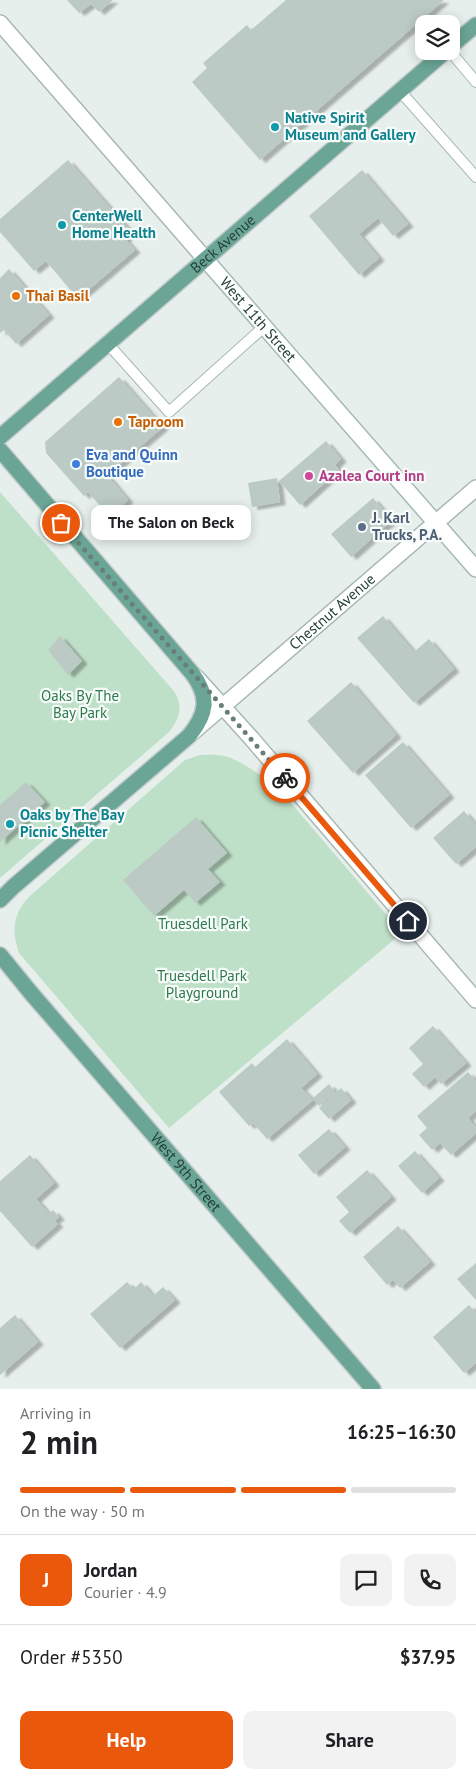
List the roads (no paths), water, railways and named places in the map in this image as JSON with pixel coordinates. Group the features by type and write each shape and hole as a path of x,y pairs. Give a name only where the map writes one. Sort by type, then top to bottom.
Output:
{"main road":[{"path":"460,38 476,25"},
{"name":"Beck Avenue","path":"0,437 436,60"},
{"path":"0,450 192,673"},
{"name":"Chestnut Avenue","path":"0,900 188,736 199,722 203,712 204,696 198,681 192,673"},
{"name":"West 9th Street","path":"0,954 31,993 373,1389"}],"street":[{"name":"West 11th Street","path":"0,23 476,569"},
{"name":"Chestnut Avenue","path":"188,736 476,488"},
{"path":"192,673 476,1000"}],"lane":[{"path":"458,60 476,82"},
{"path":"400,91 476,177"},
{"path":"108,344 169,412 265,326"}],"place":[{"name":"Native Spirit Museum and Gallery","path":"275,127"},
{"name":"CenterWell Home Health","path":"62,225"},
{"name":"Thai Basil","path":"16,296"},
{"name":"Taproom","path":"118,422"},
{"name":"Eva and Quinn Boutique","path":"76,464"},
{"name":"Azalea Court inn","path":"309,476"},
{"name":"The Salon on Beck","path":"61,523"},
{"name":"J. Karl Trucks, P.A.","path":"362,527"},
{"name":"Oaks by The Bay Picnic Shelter","path":"10,824"}],"park label":[{"name":"Oaks By The Bay Park","path":"80,704"},
{"name":"Truesdell Park","path":"203,924"},
{"name":"Truesdell Park Playground","path":"202,984"}]}
